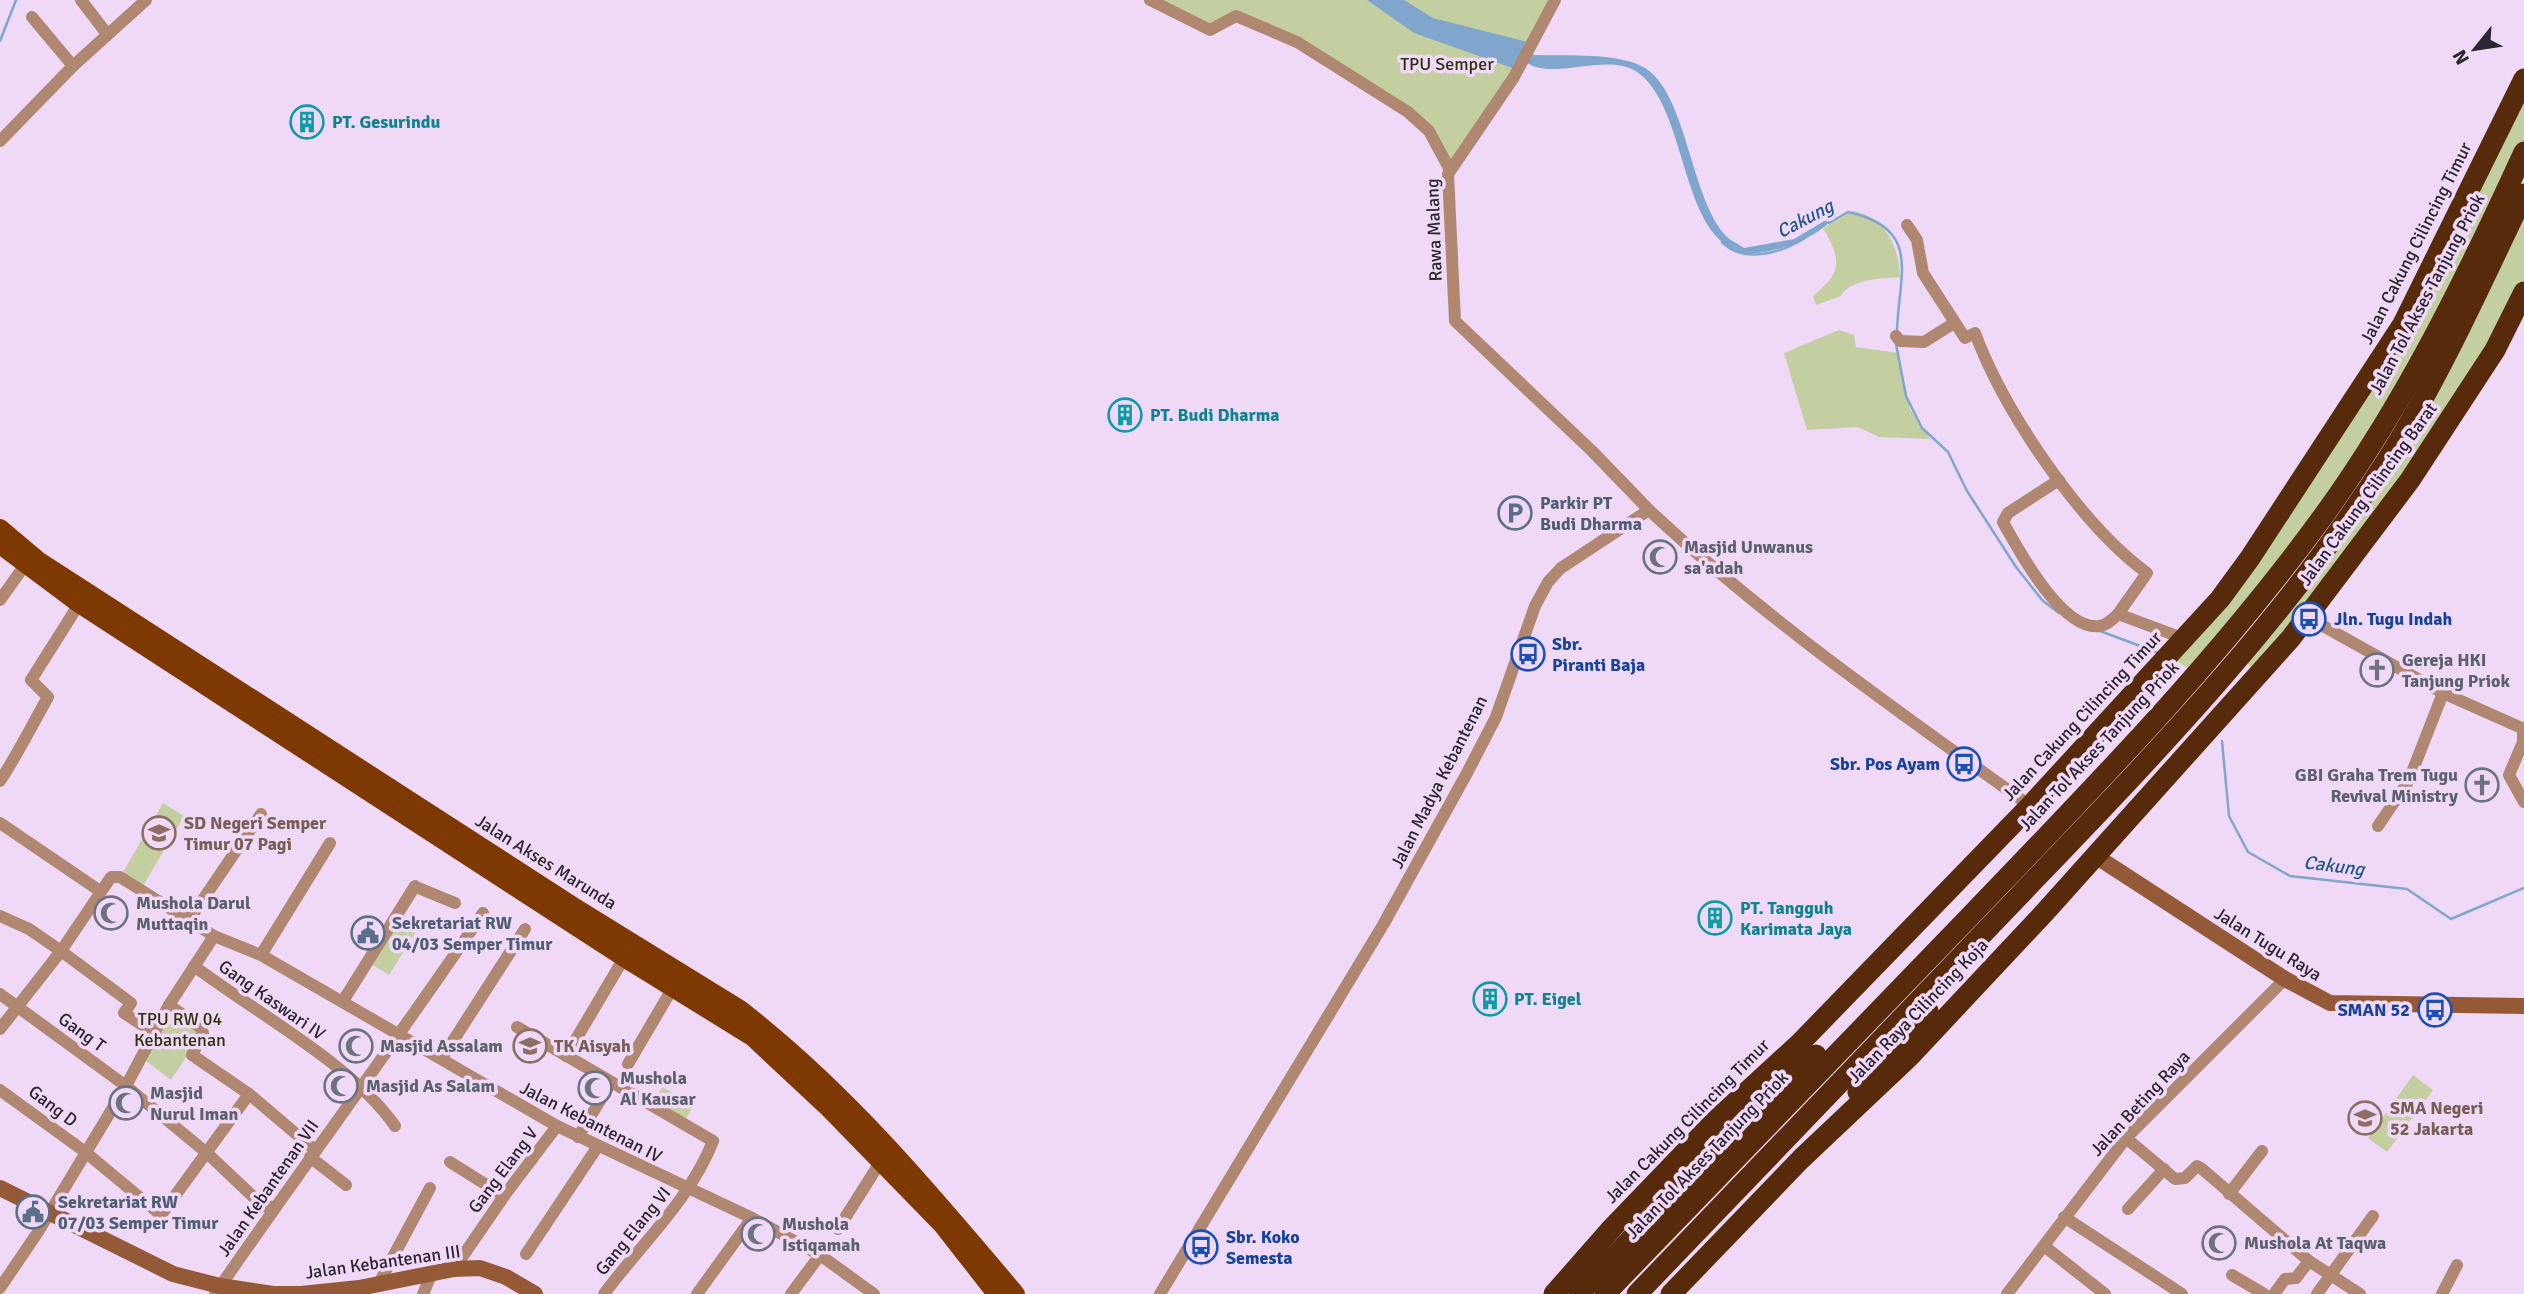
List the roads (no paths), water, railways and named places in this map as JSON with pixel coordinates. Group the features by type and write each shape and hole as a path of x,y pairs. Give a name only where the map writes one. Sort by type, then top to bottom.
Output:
{"highway":[{"name":"Jalan Cakung Cilincing Timur","path":"1554,1294 1714,1122 1809,1034 2030,806 2183,641 2250,558 2403,324 2524,79"},
{"name":"Jalan Tol Akses Tanjung Priok","path":"1605,1294 2144,735 2237,626 2324,515 2383,426 2453,299 2524,152"},
{"path":"1637,1294 2198,707 2251,644 2386,461 2436,376 2524,194"},
{"name":"Jalan Cakung Cilincing Barat","path":"2188,752 2230,708 2307,617 2410,480 2495,350 2524,292"},
{"path":"1579,1294 1651,1214 1813,1059 2116,746 2144,735"},
{"name":"Jalan Raya Cilincing Koja","path":"1671,1294 1810,1149 1910,1056 2188,752"},
{"path":"1857,1105 1858,1090 1878,1066 2067,863 2072,840"}],"main road":[{"name":"Jalan Akses Marunda","path":"0,528 38,560 315,740 740,1009 790,1048 895,1153 1016,1294"},
{"name":"Jalan Akses Marunda","path":"0,545 79,604 624,958 752,1037 881,1161 942,1225 996,1294"}],"street":[{"path":"81,0 107,34"},
{"path":"0,141 73,66 146,0"},
{"path":"1150,0 1210,30 1236,16 1297,42 1408,112 1429,131 1450,170"},
{"name":"Rawa Malang","path":"1555,0 1517,72 1450,170 1447,182 1455,321 1592,451 1649,510"},
{"path":"32,17 73,66"},
{"path":"1908,225 1917,240 1923,273 1965,338 1975,333 1993,373 2059,480 2092,524 2147,573 2118,614 2102,626 2090,626 2075,618 2055,601 2035,575 2003,522 2008,513 2059,480"},
{"path":"1896,336 1900,341 1924,342 1954,323"},
{"path":"1649,510 1741,594 1801,642 2030,806"},
{"name":"Jalan Madya Kebantenan","path":"1160,1294 1383,925 1467,773 1496,717 1535,606 1548,582 1561,568 1649,510"},
{"path":"0,600 25,565"},
{"path":"0,781 27,741 27,730 48,697 31,680 79,604"},
{"path":"2118,614 2183,641"},
{"path":"2307,617 2443,693 2524,728 2523,741 2510,775 2524,802"},
{"path":"2378,826 2409,780 2443,693"},
{"path":"189,920 261,814"},
{"path":"0,823 100,891 61,951 0,1029"},
{"path":"261,955 330,843"},
{"name":"Jalan Tugu Raya","path":"2094,855 2285,979 2330,1003 2343,1006 2524,1006"},
{"name":"Jalan Kebantenan IV","path":"100,891 111,877 117,876 217,936 261,955 343,1001 442,1058 484,1087 556,1126 752,1218 820,1255 867,1292"},
{"path":"343,1001 415,886 455,903"},
{"name":"Jalan Kebantenan VII","path":"218,1290 274,1208 401,1035 483,913"},
{"path":"0,916 29,929 131,1003 124,1013 153,1032"},
{"path":"442,1058 525,929"},
{"path":"5,1294 0,1289 126,1086 169,1005 217,936"},
{"path":"566,1056 624,958"},
{"name":"Gang Kaswari IV","path":"194,966 323,1057 361,1091 379,1102 395,1126"},
{"name":"Jalan Beting Raya","path":"2007,1294 2126,1138 2285,979"},
{"path":"628,1064 673,989"},
{"name":"Gang T","path":"0,994 126,1086 208,1154 263,1206 274,1208"},
{"path":"169,1005 201,1028 203,1033 192,1055 249,1094 346,1185"},
{"path":"517,1027 610,1084 578,1137"},
{"name":"Gang Elang VI","path":"604,1294 637,1250 690,1190 712,1141 610,1084"},
{"name":"Gang D","path":"0,1090 84,1151 162,1214 208,1154"},
{"path":"208,1154 249,1094"},
{"name":"Gang Elang V","path":"454,1269 503,1196 556,1126"},
{"path":"2126,1138 2180,1180 2197,1166 2309,1261 2360,1294"},
{"path":"526,1254 598,1146"},
{"path":"2229,1194 2262,1151"},
{"path":"838,1229 881,1161"},
{"path":"450,1162 503,1196"},
{"path":"2128,1209 2164,1170"},
{"name":"Jalan Kebantenan III","path":"0,1188 173,1275 218,1290 301,1294 454,1269 480,1268 506,1277 535,1294"},
{"path":"380,1283 430,1188"},
{"path":"2318,1294 2373,1216"},
{"path":"2064,1217 2182,1294"},
{"path":"697,1294 752,1218"},
{"path":"2044,1245 2105,1294"},
{"path":"791,1294 820,1255"},
{"path":"2274,1294 2284,1279 2296,1278 2309,1261"},
{"path":"2442,1294 2458,1265"},
{"path":"423,1294 432,1273"},
{"path":"2232,1275 2264,1294"}],"water":[{"path":"1367,0 1404,0 1433,18 1532,43 1518,70 1414,33"},
{"path":"1529,50 1534,55 1621,59 1645,68 1659,81 1670,100 1714,219 1726,236 1744,248 1794,239 1826,220 1830,222 1804,239 1774,250 1742,252 1719,239 1702,215 1668,117 1654,89 1634,70 1622,66 1607,64 1561,69 1535,67 1525,61"}],"waterway":[{"name":"Cakung","path":"0,41 16,0"},
{"name":"Cakung","path":"1829,223 1848,212 1871,219 1887,229 1897,242 1902,272 1897,330"},
{"name":"Cakung","path":"1722,242 1741,253 1763,254 1785,248 1805,238"},
{"name":"Cakung","path":"1896,344 1906,396 1922,428 1948,452 1967,491 2016,567 2043,601 2059,613"},
{"name":"Cakung","path":"2100,631 2159,653"},
{"name":"Cakung","path":"2222,741 2229,816 2248,852 2290,876 2407,889 2451,919 2524,888"}],"place":[{"name":"PT. Gesurindu","path":"307,122"},
{"name":"PT. Budi Dharma","path":"1125,415"},
{"name":"Parkir PT Budi Dharma","path":"1515,513"},
{"name":"Masjid Unwanus sa'adah","path":"1660,557"},
{"name":"Jln. Tugu Indah","path":"2309,619"},
{"name":"Sbr. Piranti Baja","path":"1528,654"},
{"name":"Gereja HKI Tanjung Priok","path":"2377,670"},
{"name":"Sbr. Pos Ayam","path":"1964,764"},
{"name":"GBI Graha Trem Tugu Revival Ministry","path":"2482,785"},
{"name":"SD Negeri Semper Timur 07 Pagi","path":"159,833"},
{"name":"Mushola Darul Muttaqin","path":"111,913"},
{"name":"PT. Tangguh Karimata Jaya","path":"1715,918"},
{"name":"Sekretariat RW 04/03 Semper Timur","path":"368,933"},
{"name":"PT. Eigel","path":"1490,999"},
{"name":"SMAN 52","path":"2435,1010"},
{"name":"Masjid Assalam","path":"356,1046"},
{"name":"TK Aisyah","path":"530,1046"},
{"name":"Masjid As Salam","path":"341,1086"},
{"name":"Mushola Al Kausar","path":"595,1088"},
{"name":"Masjid Nurul Iman","path":"126,1103"},
{"name":"SMA Negeri 52 Jakarta","path":"2365,1118"},
{"name":"Sekretariat RW 07/03 Semper Timur","path":"33,1212"},
{"name":"Mushola Istiqamah","path":"758,1234"},
{"name":"Mushola At Taqwa","path":"2219,1243"},
{"name":"Sbr. Koko Semesta","path":"1201,1247"}],"park label":[{"name":"TPU Semper","path":"1447,64"},
{"name":"TPU RW 04 Kebantenan","path":"180,1029"}]}
